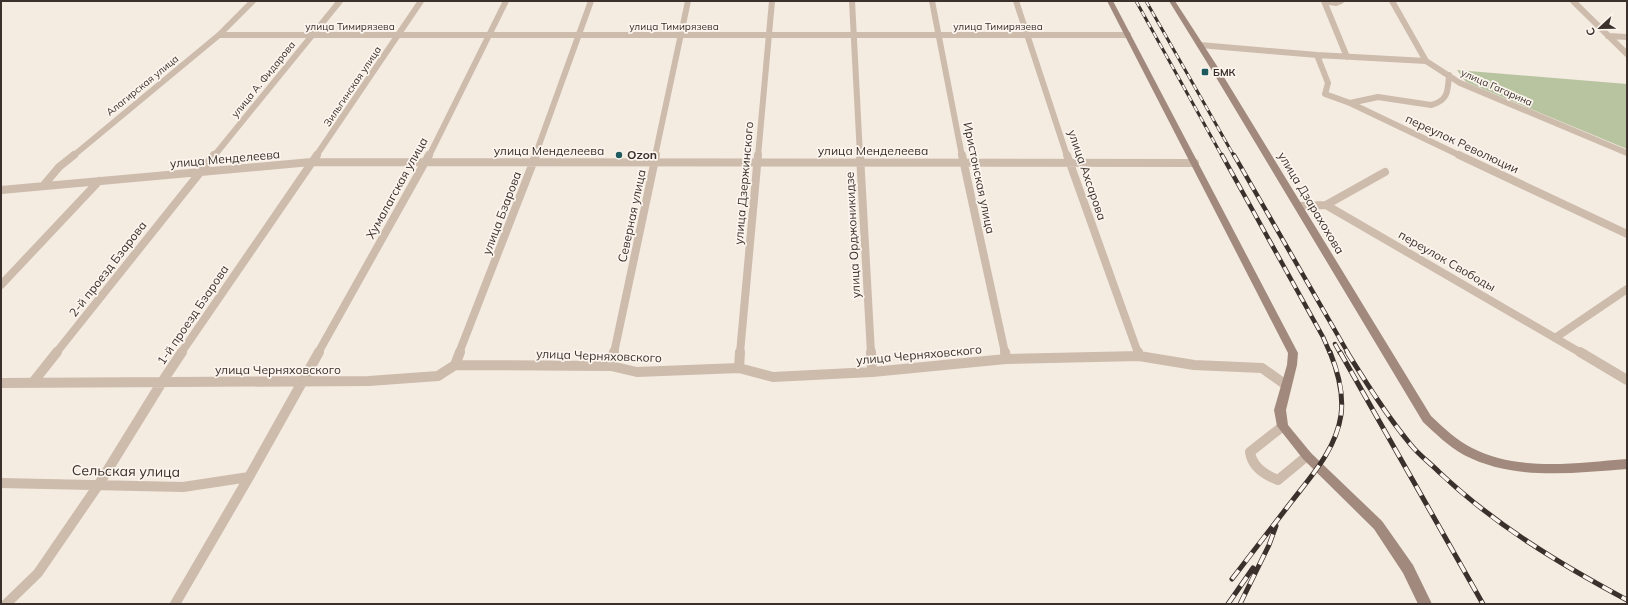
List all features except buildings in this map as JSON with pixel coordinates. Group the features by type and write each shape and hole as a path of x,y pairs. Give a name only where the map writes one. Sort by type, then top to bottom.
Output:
{"street":[{"name":"Алагирская улица","path":"44,186 59,167 219,35 253,1"},
{"name":"улица А. Фидарова","path":"201,171 340,1"},
{"name":"Зильгинская улица","path":"311,162 421,1"},
{"name":"Хумалагская улица","path":"175,604 249,477 425,163 506,1"},
{"name":"улица Бзарова","path":"455,365 533,162 591,1"},
{"name":"Северная улица","path":"611,366 688,1"},
{"name":"улица Дзержинского","path":"739,368 772,1"},
{"name":"улица Орджоникидзе","path":"852,1 872,372"},
{"name":"Иристонская улица","path":"932,1 963,162 1006,359"},
{"name":"улица Ахсарова","path":"1016,1 1070,161 1139,356"},
{"path":"1110,1 1293,353 1292,365 1280,410 1283,426 1308,456 1378,525 1408,570 1425,604"},
{"name":"улица Дзарахохова","path":"1172,1 1299,206 1427,419 1447,438 1467,451 1494,463 1529,469 1627,464"},
{"path":"1341,1 1336,3 1324,1 1347,57"},
{"name":"улица Гагарина","path":"1392,1 1426,61 1449,76 1460,83 1627,153"},
{"path":"1573,1 1627,54"},
{"name":"улица Тимирязева","path":"219,35 1128,35"},
{"path":"1608,36 1627,37"},
{"path":"1200,45 1317,55 1426,61"},
{"name":"переулок Революции","path":"1317,55 1328,83 1325,94 1350,103 1627,234"},
{"path":"1350,103 1378,98 1431,105 1439,103 1448,93 1449,76"},
{"name":"улица Менделеева","path":"1,190 311,162 1070,161 1194,163"},
{"name":"1-й проезд Бзарова","path":"6,604 38,573 99,484 162,382 311,162"},
{"name":"2-й проезд Бзарова","path":"34,382 201,171"},
{"path":"1299,206 1326,205 1386,172"},
{"path":"1,285 99,181"},
{"name":"переулок Свободы","path":"1326,205 1627,380"},
{"path":"1555,338 1627,289"},
{"name":"улица Черняховского","path":"1,383 369,381 438,376 455,365 611,366 637,372 739,368 773,377 872,372 1006,359 1139,356 1194,365 1262,368 1286,385"},
{"path":"1283,426 1250,452 1250,460 1265,475 1278,480 1308,456"},
{"name":"Сельская улица","path":"1,482 184,487 249,477"}],"green space":[{"path":"1457,70 1627,84 1627,149 1466,82"}],"railway":[{"path":"1136,1 1222,156"},
{"path":"1146,1 1234,156"},
{"path":"1222,155 1323,337 1330,353"},
{"path":"1234,155 1348,353"},
{"path":"1335,344 1340,353"},
{"path":"1232,579 1315,471 1329,450 1334,439 1341,415 1342,399 1336,367 1330,352"},
{"path":"1340,352 1483,604"},
{"path":"1347,352 1385,411 1402,434 1421,456 1460,491 1505,526 1553,558 1627,600"},
{"path":"1240,604 1269,545 1276,526"},
{"path":"1228,604 1253,568"}],"place":[{"name":"БМК","path":"1205,72"},
{"name":"Ozon","path":"619,155"}]}
